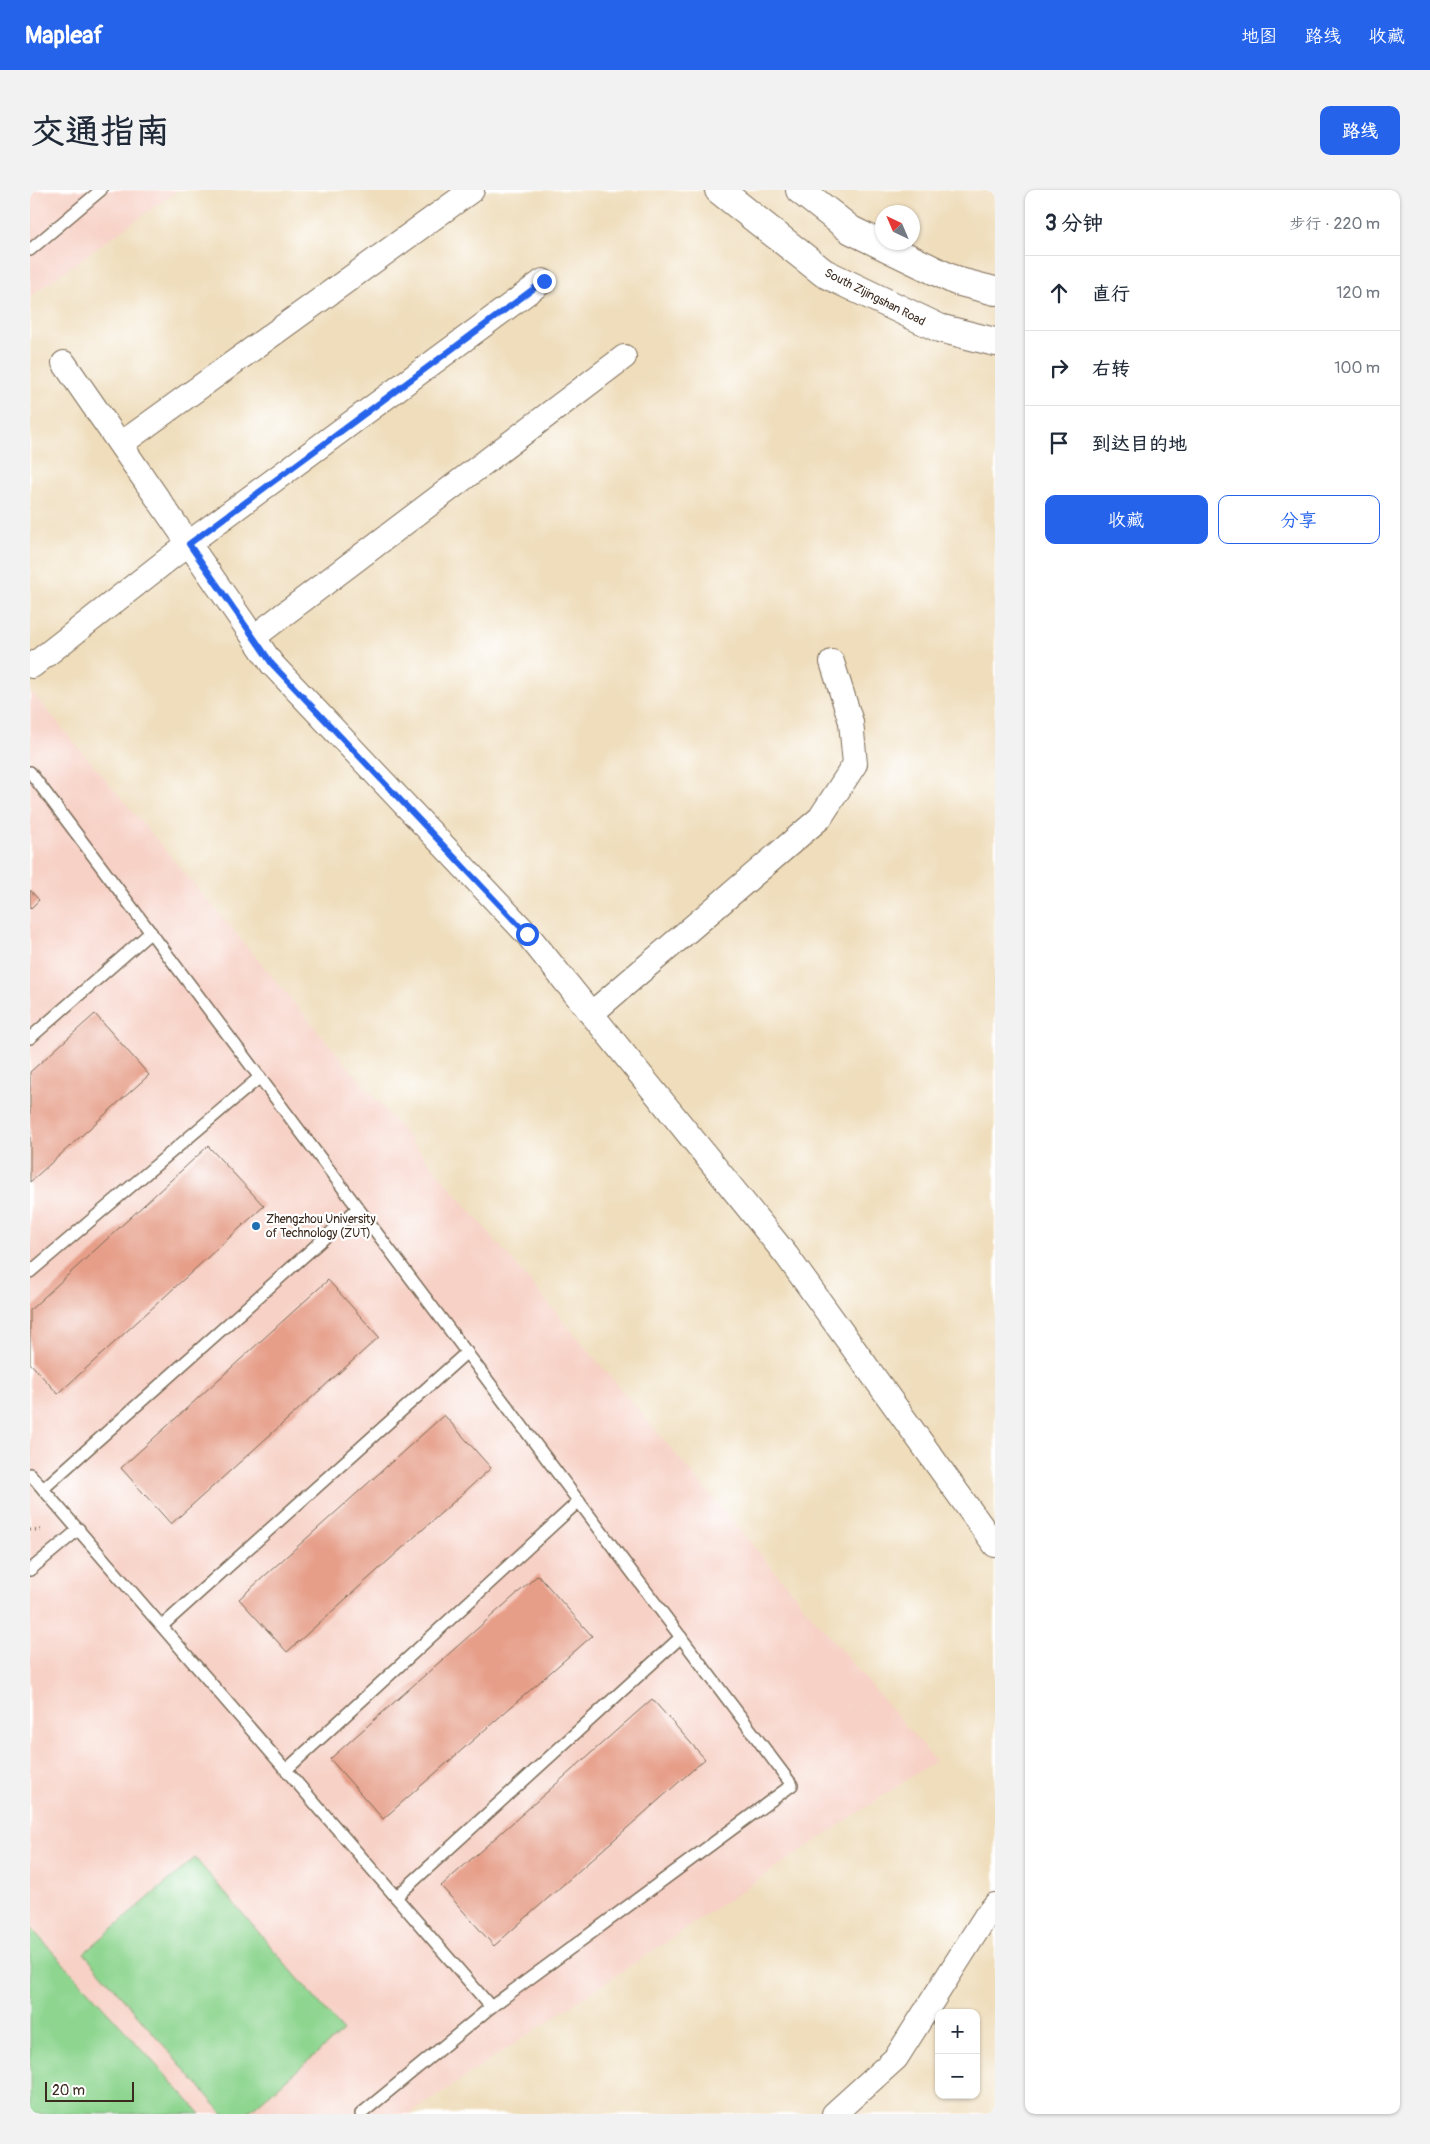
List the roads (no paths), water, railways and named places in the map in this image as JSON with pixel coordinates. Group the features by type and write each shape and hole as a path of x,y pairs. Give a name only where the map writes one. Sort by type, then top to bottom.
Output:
{"main road":[{"name":"South Zijingshan Road","path":"719,190 824,273 939,328 995,342"},
{"path":"800,190 851,230 956,281 995,291"}],"street":[{"path":"121,444 472,190"},
{"path":"32,666 189,544 544,281"},
{"path":"254,637 624,357"},
{"path":"64,363 272,664 527,934 786,1256 995,1545"},
{"path":"592,1014 820,818 855,764 851,722 832,662"},
{"path":"834,2114 896,2058 986,1916 995,1905"}],"lane":[{"path":"30,250 101,190"},
{"path":"30,772 792,1785 491,2008 361,2114"},
{"path":"30,1038 151,932"},
{"path":"30,1272 260,1077"},
{"path":"43,1489 358,1208"},
{"path":"162,1626 467,1352"},
{"path":"30,1474 491,2008"},
{"path":"286,1770 579,1501"},
{"path":"30,1570 79,1529"},
{"path":"396,1897 681,1637"}],"place":[{"name":"Zhengzhou University of Technology (ZUT)","path":"256,1226"}]}
